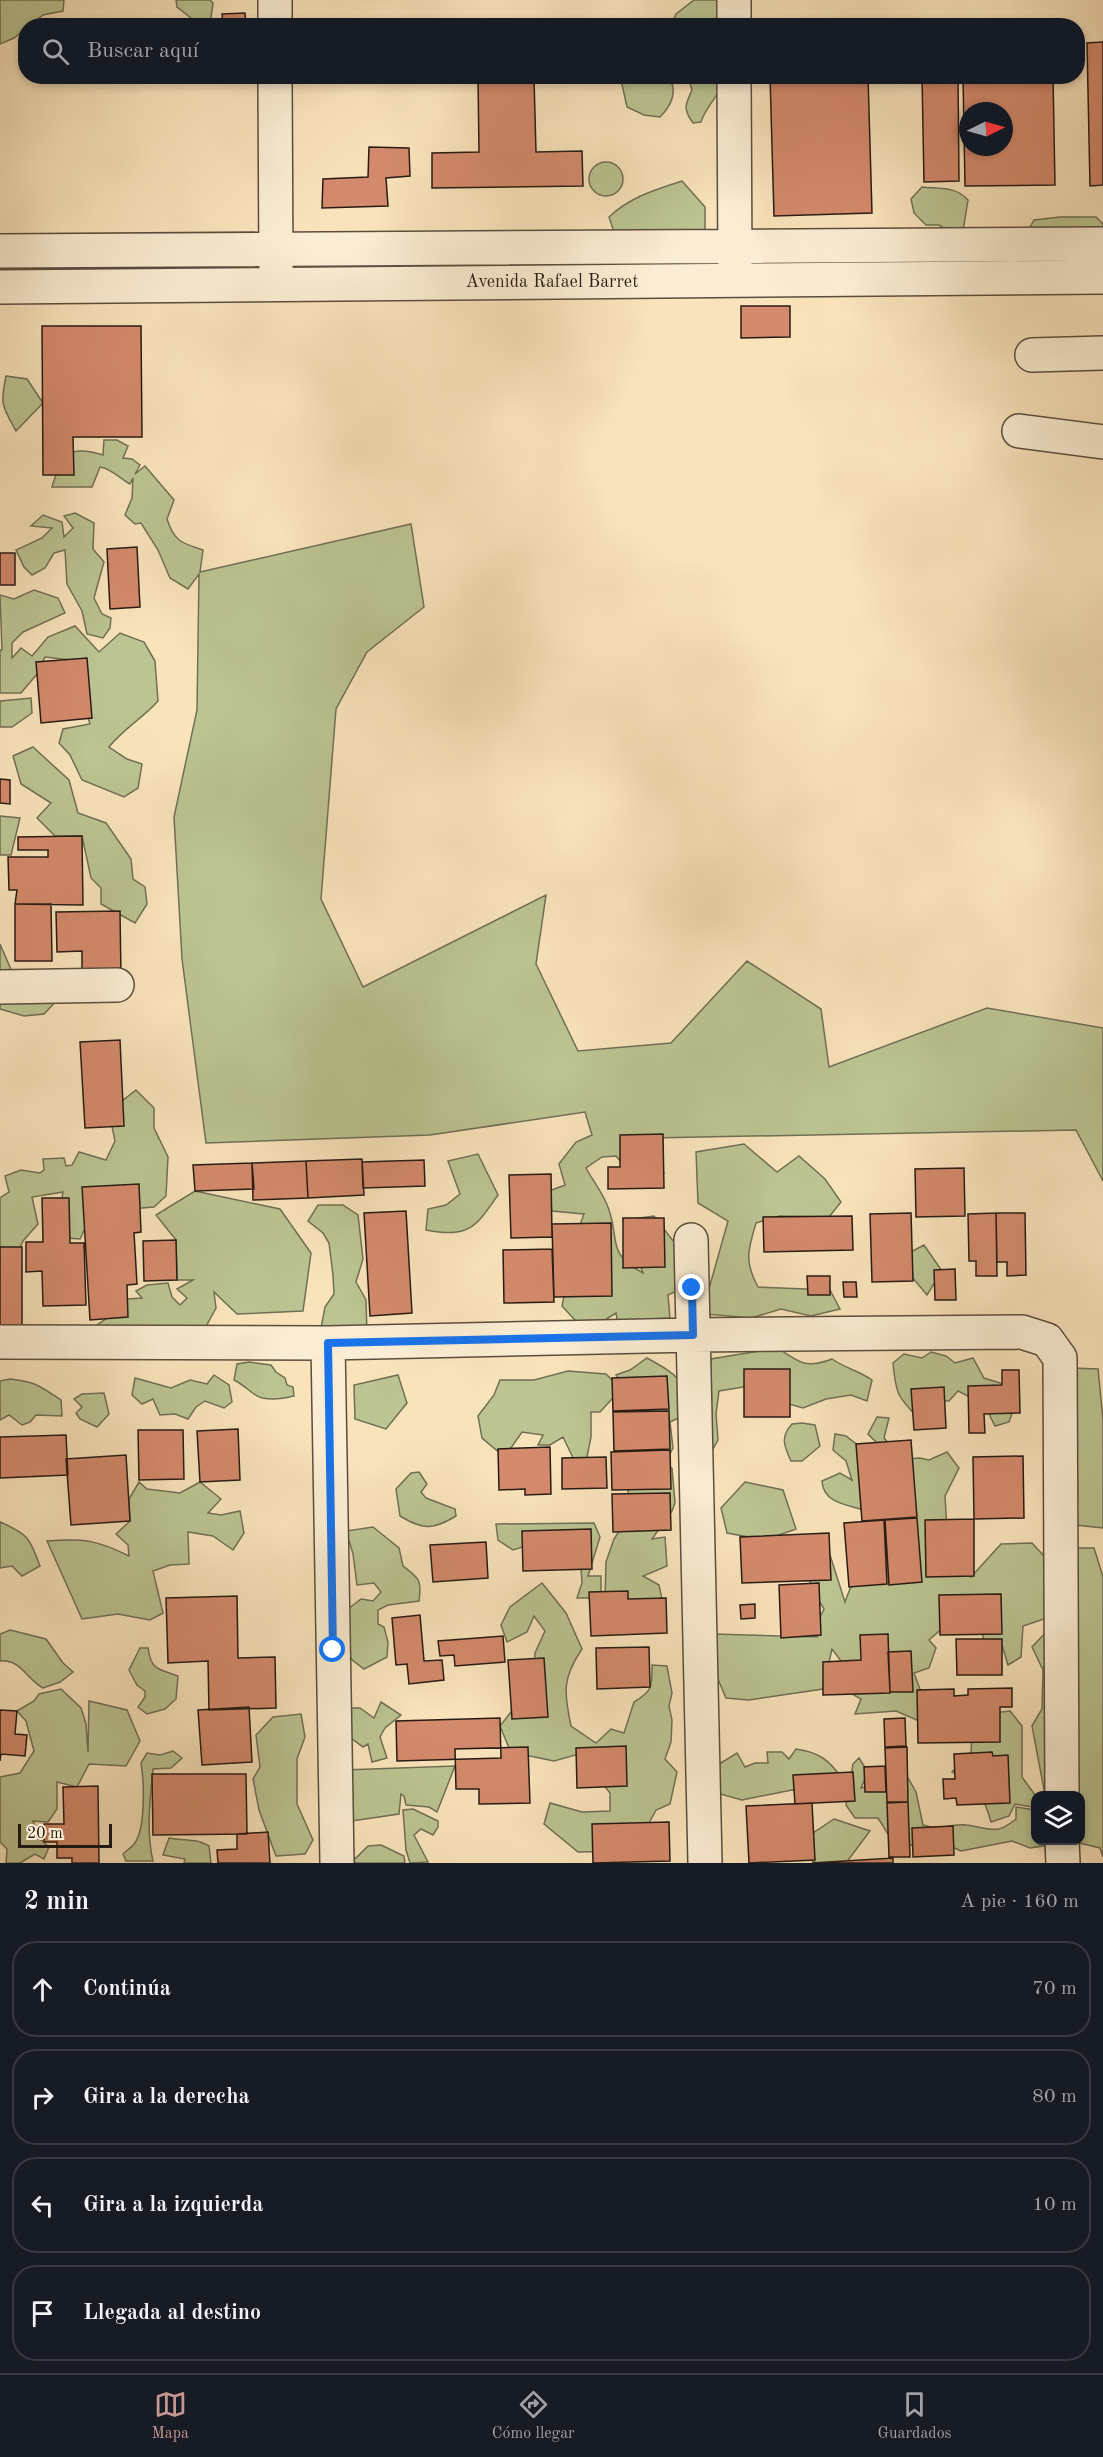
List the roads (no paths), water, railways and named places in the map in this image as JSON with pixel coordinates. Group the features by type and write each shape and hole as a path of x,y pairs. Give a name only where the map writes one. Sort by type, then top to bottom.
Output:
{"street":[{"path":"275,0 275,18"},
{"path":"734,0 734,18"},
{"path":"275,84 277,284"},
{"path":"734,84 735,280"},
{"name":"Avenida Rafael Barret","path":"0,251 1103,244"},
{"name":"Avenida Rafael Barret","path":"0,287 1103,277"},
{"path":"1032,355 1103,353"},
{"path":"1019,431 1103,442"},
{"path":"0,987 117,986"},
{"path":"691,1240 705,1863"},
{"path":"0,1342 328,1343 693,1335 1022,1332 1047,1340 1060,1358 1062,1791"},
{"path":"328,1343 337,1863"},
{"path":"1062,1845 1063,1863"}]}
